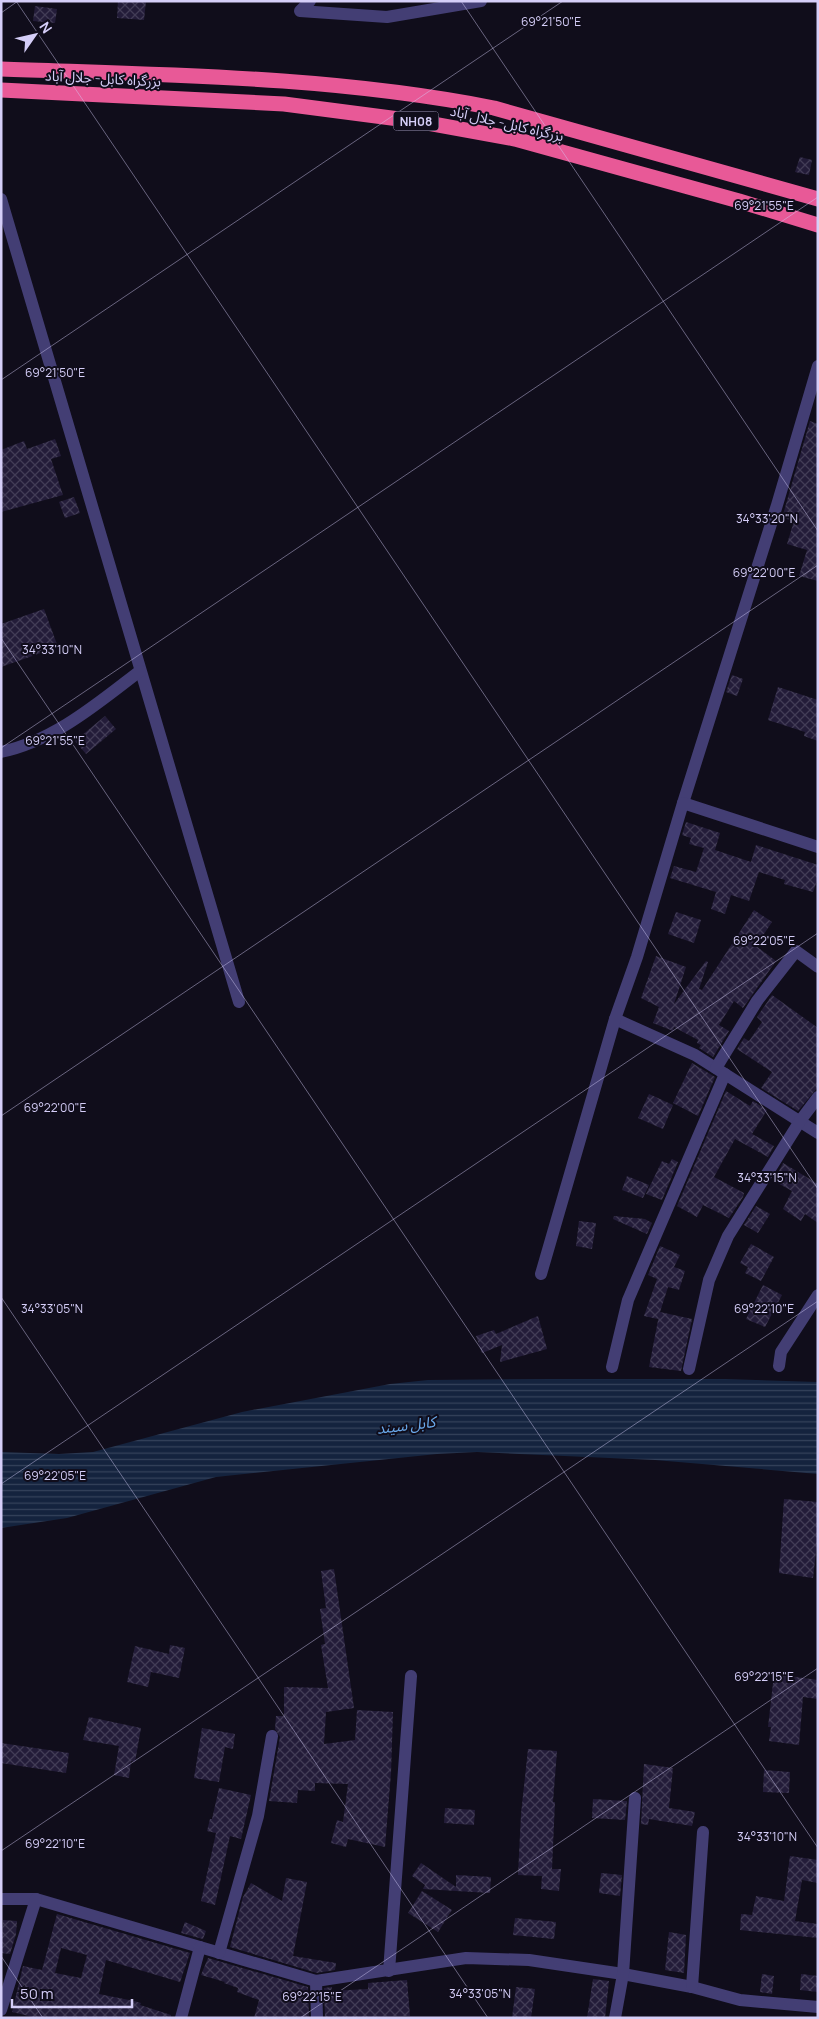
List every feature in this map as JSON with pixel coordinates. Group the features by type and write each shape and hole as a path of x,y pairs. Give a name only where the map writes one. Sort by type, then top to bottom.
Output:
{"highway":[{"name":"بزرگراه کابل- جلال آباد","path":"1,69 255,78 434,97 494,108 818,200"},
{"name":"بزرگراه کابل- جلال آباد","path":"1,90 284,104 422,122 515,139 739,201 818,225"}],"street":[{"path":"310,1 300,11 387,18 481,1"},
{"path":"1,199 116,580 140,671 240,1002"},
{"path":"541,1274 615,1020 637,957 683,803 777,505 818,366"},
{"path":"1,752 26,747 82,715 140,671"},
{"path":"683,803 818,847"},
{"path":"612,1368 628,1300 720,1071 757,1001 796,951 818,967"},
{"path":"615,1020 695,1055 818,1133"},
{"path":"689,1369 709,1280 728,1236 800,1120 818,1097"},
{"path":"779,1366 781,1352 818,1296"},
{"path":"389,1971 411,1676"},
{"path":"219,1953 258,1816 272,1736"},
{"path":"615,2018 623,1974 635,1798"},
{"path":"692,1987 703,1832"},
{"path":"1,1899 36,1899 316,1981 475,1958 529,1960 623,1974 692,1987 740,2000 818,2007"},
{"path":"1,2010 36,1899"},
{"path":"181,2018 200,1947"},
{"path":"316,1981 317,2018"}],"water":[{"name":"کابل سيند","path":"725,1379 818,1382 818,1474 655,1460 477,1452 437,1454 216,1477 67,1518 1,1528 1,1452 59,1454 93,1452 242,1412 390,1384 428,1380"}],"building":[{"path":"118,1 146,1 144,20 117,18"},
{"path":"35,6 57,9 55,23 33,21"},
{"path":"800,157 812,160 809,175 795,172"},
{"path":"810,421 818,424 818,581 799,576 807,550 787,544 794,521 782,518"},
{"path":"55,439 61,456 51,459 63,495 1,512 1,450 24,441 27,449"},
{"path":"74,497 80,513 65,518 59,502"},
{"path":"44,609 58,647 1,667 1,624"},
{"path":"732,675 743,679 737,696 726,692"},
{"path":"778,687 818,700 818,741 804,736 805,732 768,720"},
{"path":"105,716 116,729 86,754 75,741"},
{"path":"686,822 720,833 715,850 751,862 756,845 818,865 818,878 813,892 784,884 785,880 759,872 749,901 731,895 725,914 711,909 716,892 670,878 674,866 696,872 704,848 689,844 691,838 682,835"},
{"path":"754,910 772,922 756,946 776,961 743,1008 734,1001 719,1025 729,1031 713,1057 699,1048 701,1045 697,1043 698,1040 674,1027 673,1031 653,1023 659,1007 641,998 656,956 686,967 674,1004 706,961 708,962 699,989 702,990"},
{"path":"676,912 701,920 694,943 668,934"},
{"path":"772,995 818,1028 818,1087 798,1111 761,1088 772,1072 737,1049 744,1038 749,1041 762,1022 757,1017"},
{"path":"692,1063 715,1077 698,1116 673,1103"},
{"path":"726,1091 750,1106 753,1101 767,1110 752,1134 774,1146 768,1157 735,1139 714,1177 744,1193 743,1197 729,1218 703,1205 697,1217 677,1206"},
{"path":"649,1094 673,1105 663,1129 638,1118"},
{"path":"672,1159 678,1162 662,1200 646,1194 662,1161 669,1164"},
{"path":"783,1163 818,1184 818,1223 805,1214 801,1221 783,1209 792,1191 774,1181"},
{"path":"627,1176 649,1185 643,1198 622,1190"},
{"path":"756,1206 770,1214 758,1233 744,1225"},
{"path":"614,1216 645,1219 652,1223 647,1234 613,1219"},
{"path":"579,1221 596,1223 592,1249 576,1246"},
{"path":"751,1244 774,1257 761,1281 745,1273 748,1267 740,1263"},
{"path":"660,1246 680,1255 674,1267 685,1271 679,1290 668,1287 660,1312 692,1319 681,1371 649,1367 659,1315 658,1319 644,1316 657,1279 648,1275"},
{"path":"763,1285 782,1295 765,1327 746,1319"},
{"path":"538,1316 547,1349 500,1362 502,1345 482,1353 476,1336 494,1330 496,1334"},
{"path":"784,1499 818,1502 818,1534 813,1578 779,1573"},
{"path":"334,1569 354,1708 326,1712 324,1744 355,1740 357,1710 393,1712 391,1773 385,1847 348,1839 346,1847 331,1843 337,1820 343,1822 348,1784 315,1783 315,1791 298,1790 297,1803 269,1801 280,1737 275,1729 276,1716 284,1716 284,1687 328,1688 321,1645 325,1644 320,1609 326,1608 321,1571"},
{"path":"170,1645 185,1648 179,1678 151,1672 148,1687 127,1682 135,1646 169,1654"},
{"path":"774,1674 818,1680 818,1699 803,1697 799,1745 769,1741 771,1727 768,1727"},
{"path":"89,1717 141,1728 135,1762 131,1761 129,1778 114,1775 119,1746 83,1740"},
{"path":"202,1728 235,1734 233,1749 225,1747 219,1782 194,1778"},
{"path":"1,1743 69,1753 66,1773 1,1763"},
{"path":"528,1749 557,1751 553,1802 555,1802 552,1869 561,1869 559,1891 541,1889 542,1876 518,1875 521,1814"},
{"path":"644,1764 673,1768 669,1808 695,1812 692,1826 649,1819 648,1825 641,1824"},
{"path":"764,1770 790,1772 789,1793 763,1792"},
{"path":"219,1788 251,1795 241,1839 230,1836 215,1905 201,1901 216,1833 207,1831 210,1819 212,1819"},
{"path":"593,1799 627,1801 625,1820 592,1818"},
{"path":"445,1808 475,1810 474,1825 444,1823"},
{"path":"790,1856 818,1860 818,1883 802,1880 795,1921 818,1924 818,1938 740,1930 741,1914 752,1915 756,1896 784,1901"},
{"path":"421,1863 456,1887 456,1875 491,1877 490,1893 423,1889 425,1885 412,1876"},
{"path":"601,1873 622,1875 620,1896 599,1893"},
{"path":"286,1878 307,1882 293,1956 336,1963 335,1970 317,1973 230,1947 243,1897 251,1883 282,1901"},
{"path":"422,1891 452,1910 438,1932 408,1913"},
{"path":"57,1914 190,1953 180,1982 106,1960 99,1994 141,2003 140,2005 171,2015 171,2018 37,2018 12,2012 23,1966 42,1970","holes":["61,1948 87,1955 81,1978 55,1973"]},
{"path":"515,1918 556,1922 554,1939 513,1935"},
{"path":"3,1920 17,1921 16,1934 10,1954 1,1953"},
{"path":"185,1922 206,1931 203,1939 181,1933"},
{"path":"669,1932 686,1935 684,1973 665,1970"},
{"path":"208,1958 308,1987 309,2018 254,2018 259,2000 237,1992 238,1988 225,1982 201,1975"},
{"path":"762,1974 774,1976 772,1994 760,1992"},
{"path":"801,1974 818,1976 818,1992 800,1990"},
{"path":"593,1979 609,1981 605,2018 587,2018"},
{"path":"407,1980 410,2016 325,2018 324,1988 332,1987 331,1991 368,1989 368,1983"},
{"path":"516,1987 535,1989 531,2018 512,2018"}]}
